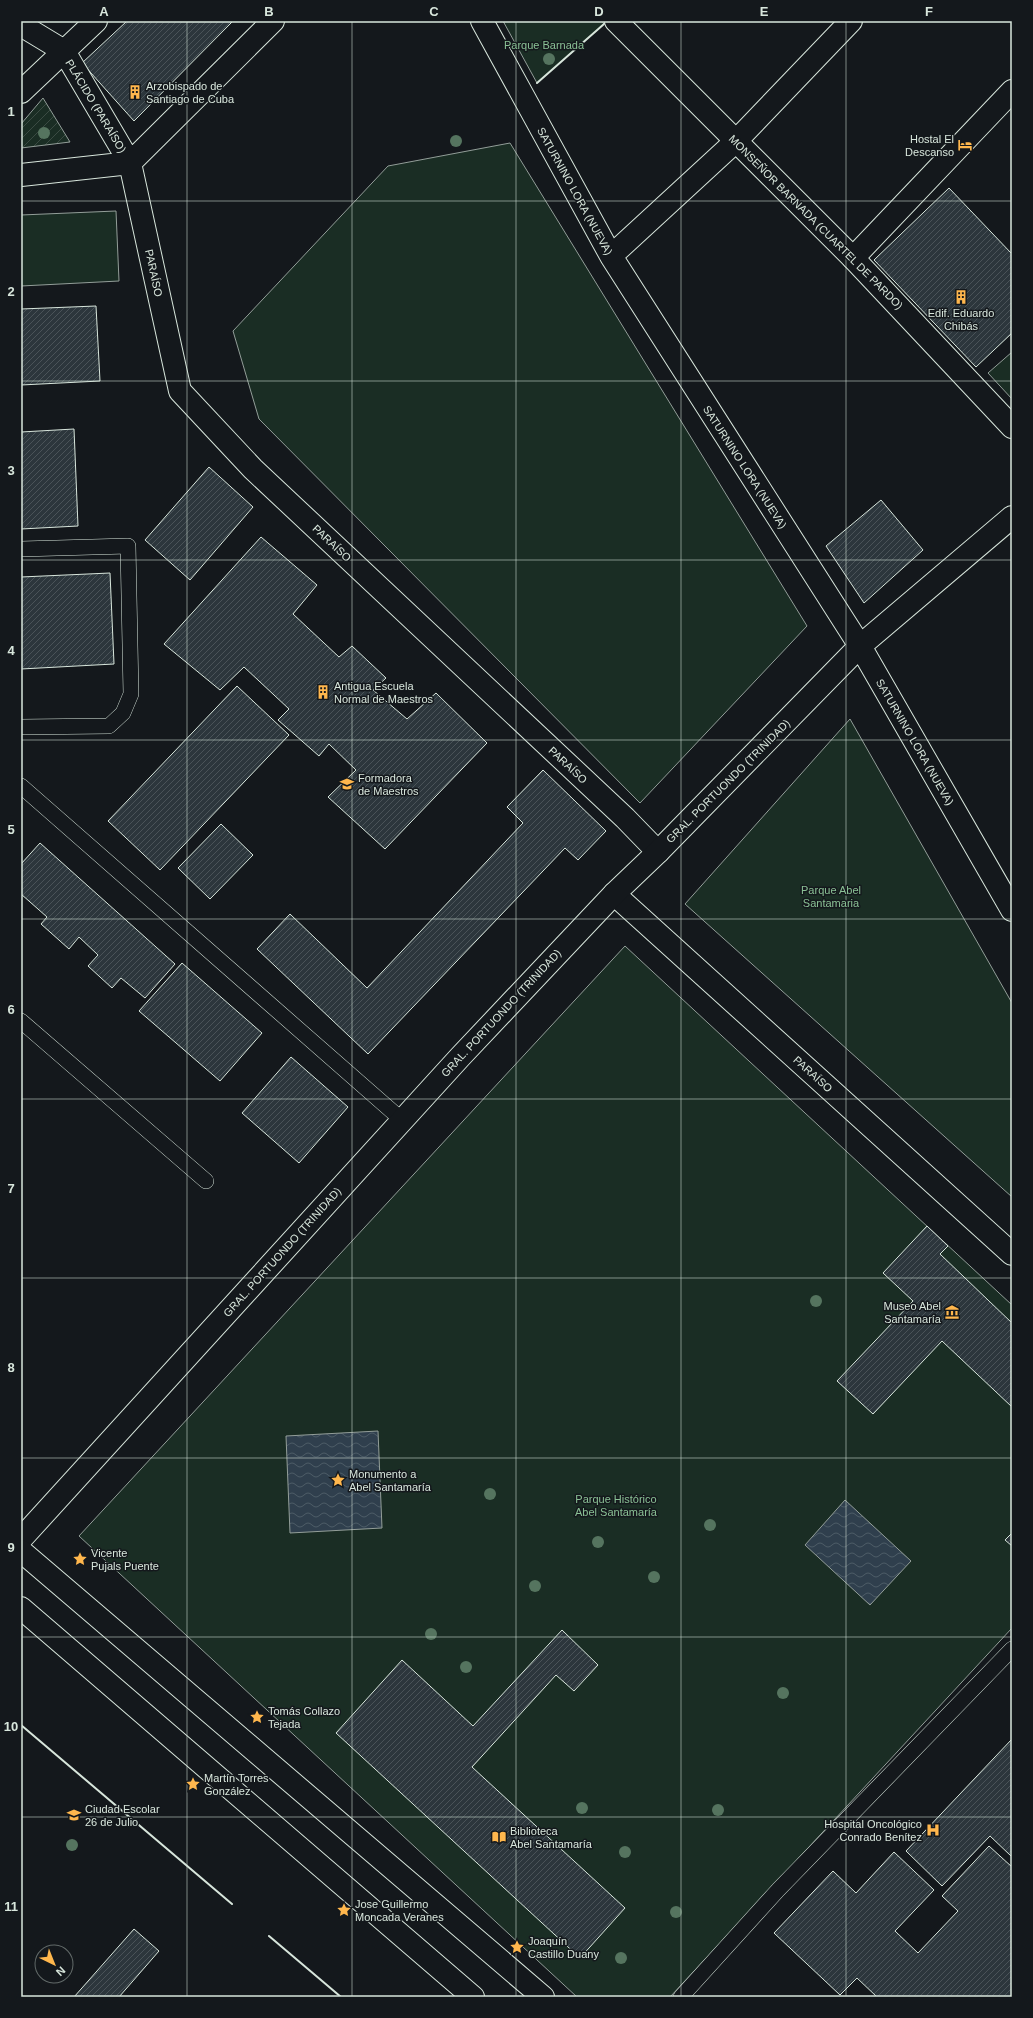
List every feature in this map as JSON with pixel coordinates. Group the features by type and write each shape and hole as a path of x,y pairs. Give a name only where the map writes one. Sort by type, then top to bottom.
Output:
{"main road":[{"path":"21,92 96,21"},
{"path":"21,175 130,162 273,21"},
{"name":"SATURNINO LORA (NUEVA)","path":"482,21 611,256 860,646 1012,910"},
{"name":"MONSEÑOR BARNADA (CUARTEL DE PARDO)","path":"616,21 853,258 1012,427"},
{"path":"611,256 736,140 851,21"},
{"name":"PLÁCIDO (PARAÍSO)","path":"21,25 64,51 130,162"},
{"path":"853,258 1012,91"},
{"name":"PARAÍSO","path":"130,162 180,391 253,469 619,812 658,852"},
{"name":"GRAL. PORTUONDO (TRINIDAD)","path":"21,1539 402,1120 614,894 658,852 860,646 1012,517"},
{"name":"PARAÍSO","path":"614,894 1012,1254"},
{"path":"21,1551 543,1997"},
{"path":"21,1608 473,1997"}],"lane":[{"path":"21,549 128,546 131,694 123,713 109,726 21,727"},
{"path":"21,786 402,1120"},
{"path":"21,1021 206,1180"},
{"path":"681,1997 778,1890 1012,1649"}],"green space":[{"name":"Parque Barnada","path":"503,21 602,21 604,24 537,83"},
{"path":"43,98 70,142 21,148 21,124"},
{"path":"510,143 807,626 640,803 259,419 233,331 388,166"},
{"path":"116,211 119,281 21,286 21,215"},
{"path":"1012,352 1012,399 988,373"},
{"name":"Parque Abel Santamaria","path":"850,719 1012,1003 1012,1197 685,904"},
{"name":"Parque Histórico Abel Santamaría","path":"625,946 1012,1305 1012,1628 670,1997 577,1997 79,1536"}],"water":[{"path":"378,1431 382,1528 290,1533 286,1436"},
{"path":"845,1500 911,1561 870,1605 805,1545"}],"building":[{"name":"Arzobispado de Santiago de Cuba","path":"127,21 233,21 134,121 82,63"},
{"name":"Edif. Eduardo Chibás","path":"949,188 1012,254 1012,333 976,367 874,260"},
{"path":"96,306 100,381 21,385 21,309"},
{"path":"74,429 78,526 21,529 21,432"},
{"path":"209,467 253,507 190,580 145,540"},
{"path":"881,500 923,550 864,603 826,546"},
{"name":"Antigua Escuela Normal de Maestros","path":"261,537 317,585 293,614 339,657 352,646 386,678 373,690 407,719 436,693 487,743 385,849 328,797 356,770 329,744 319,756 278,720 289,709 244,667 220,690 164,644"},
{"path":"110,573 114,664 21,669 21,577"},
{"path":"237,686 289,735 160,870 108,821"},
{"path":"543,770 606,831 578,860 565,848 368,1054 257,949 290,914 367,988 523,823 507,807"},
{"path":"221,824 253,855 210,899 178,868"},
{"path":"40,843 175,964 145,998 121,978 112,988 88,966 98,955 79,937 69,949 41,924 47,917 21,894 21,864"},
{"path":"182,963 262,1033 220,1081 139,1011"},
{"path":"291,1057 348,1107 299,1163 242,1113"},
{"name":"Museo Abel Santamaría","path":"927,1226 948,1246 940,1254 1012,1323 1012,1407 942,1341 873,1414 837,1381 913,1301 883,1273"},
{"path":"1012,1533 1012,1546 1005,1540"},
{"name":"Biblioteca Abel Santamaría","path":"562,1630 598,1665 574,1691 556,1675 472,1767 625,1908 580,1958 336,1733 402,1660 473,1726"},
{"path":"1012,1739 1012,1855 1011,1856 990,1836 942,1886 906,1851"},
{"path":"989,1846 1012,1867 1012,1997 877,1997 857,1978 840,1995 774,1933 833,1871 856,1893 894,1852 934,1890 895,1931 918,1953 958,1911 942,1896"},
{"path":"134,1929 159,1951 119,1997 74,1997"}],"wall":[{"path":"537,83 604,24"},
{"path":"21,1725 232,1904"},
{"path":"269,1936 341,1997"}],"place":[{"name":"Arzobispado de Santiago de Cuba","path":"135,92"},
{"name":"Hostal El Descanso","path":"965,145"},
{"name":"Edif. Eduardo Chibás","path":"961,297"},
{"name":"Antigua Escuela Normal de Maestros","path":"323,692"},
{"name":"Formadora de Maestros","path":"347,784"},
{"name":"Museo Abel Santamaría","path":"952,1312"},
{"name":"Monumento a Abel Santamaría","path":"338,1480"},
{"name":"Vicente Pujals Puente","path":"80,1559"},
{"name":"Tomás Collazo Tejada","path":"257,1717"},
{"name":"Martín Torres González","path":"193,1784"},
{"name":"Ciudad Escolar 26 de Julio","path":"74,1815"},
{"name":"Hospital Oncológico Conrado Benítez","path":"933,1830"},
{"name":"Biblioteca Abel Santamaría","path":"499,1837"},
{"name":"Jose Guillermo Moncada Veranes","path":"344,1910"},
{"name":"Joaquín Castillo Duany","path":"517,1947"}]}
